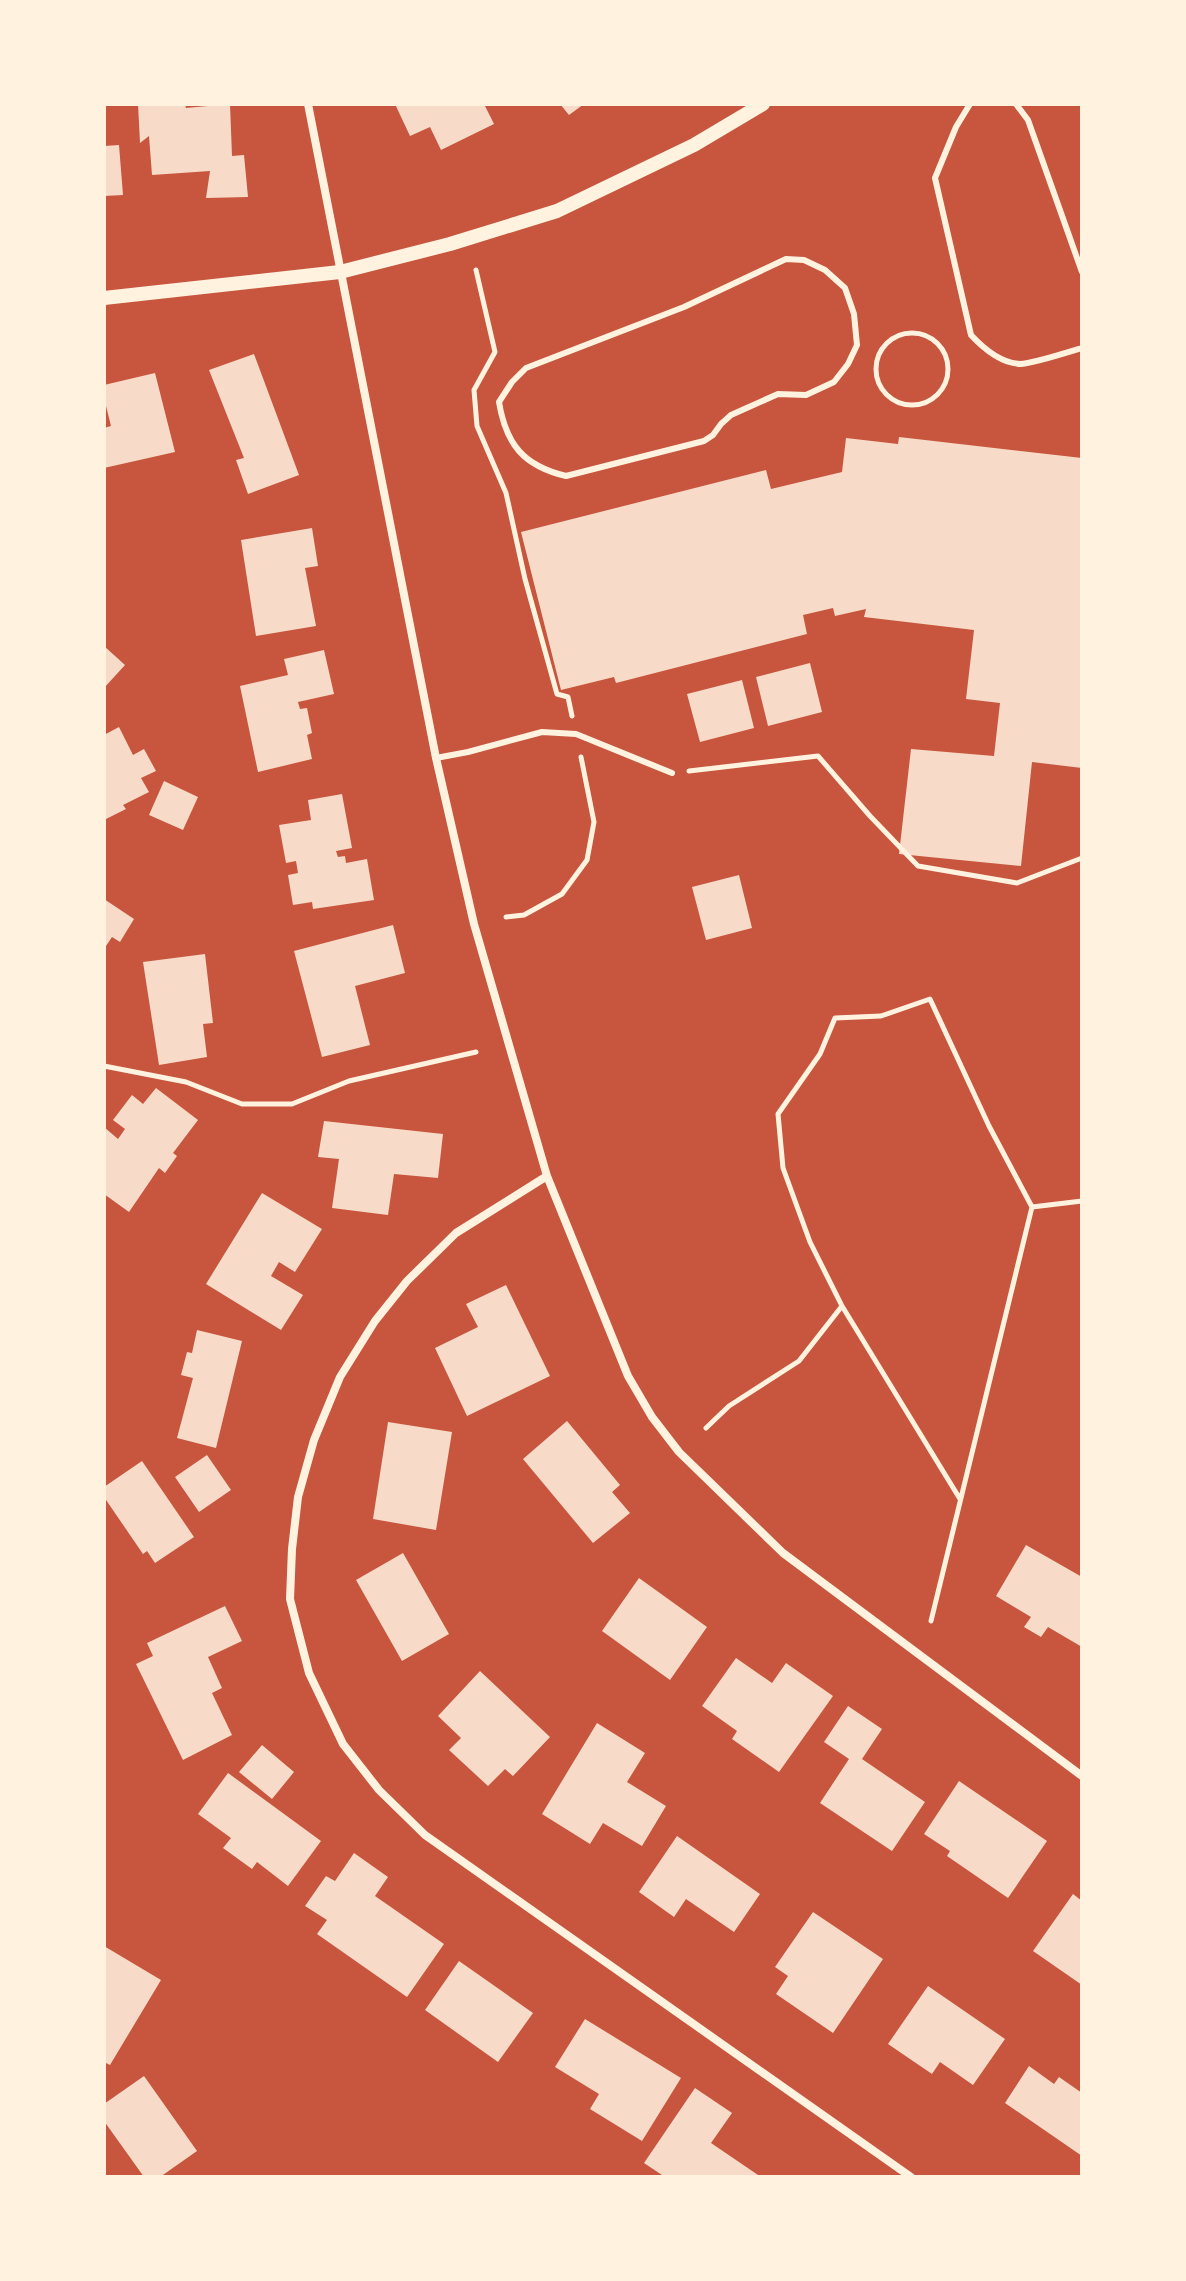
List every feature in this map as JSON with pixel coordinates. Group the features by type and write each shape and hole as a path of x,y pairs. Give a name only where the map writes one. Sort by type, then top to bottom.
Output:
{"street":[{"path":"308,104 436,758 474,924 547,1176 628,1376 652,1417 679,1452 783,1553 1082,1776"},
{"path":"104,298 340,272 450,244 557,211 694,145 763,104"},
{"path":"547,1176 446,1242 407,1281 375,1321 340,1377 314,1440 298,1497 292,1549 290,1599 309,1673 343,1744 379,1790 425,1835 911,2177"}],"lane":[{"path":"970,104 956,127 935,178 971,335 997,356 1020,364 1082,348"},
{"path":"1016,104 1028,120 1082,272"},
{"path":"786,259 804,260 825,270 845,288 854,314 857,345 834,382 806,395 778,394 757,403 731,415 704,441 566,476 544,471 511,442 499,402 526,368 684,307 786,259"},
{"path":"436,758 542,732 576,734 672,773"}],"path":[{"path":"476,270 495,352 474,390 477,426 506,493 525,579 557,694 568,697 594,822 587,860 562,894 524,915 506,917"},
{"path":"916,333 927,336 944,352 948,364 948,376 943,387 926,402 902,404 884,391 878,380 879,357 884,347 904,335 916,333"},
{"path":"672,773 818,756 918,866 1017,883 1082,858"},
{"path":"931,1621 1032,1207 989,1126 930,999 881,1016 835,1018 820,1054 778,1114 783,1168 810,1242 842,1306 960,1499"},
{"path":"104,1066 186,1082 242,1104 292,1104 349,1081 476,1052"},
{"path":"1032,1207 1082,1201"},
{"path":"706,1428 729,1406 799,1361 842,1306"}],"building":[{"path":"138,104 185,104 186,108 230,104 232,156 244,155 248,197 206,198 210,171 152,175 149,136 140,143"},
{"path":"395,104 484,104 494,124 441,150 430,127 410,136"},
{"path":"560,104 584,104 569,115"},
{"path":"119,145 123,195 104,196 104,146"},
{"path":"254,354 299,475 248,494 236,460 244,458 209,370"},
{"path":"155,373 175,452 104,468 104,428 111,426 104,385"},
{"path":"899,437 1082,458 1082,768 1032,762 1021,866 899,854 911,749 994,756 1000,703 966,699 974,630 864,617 866,609 835,616 833,608 803,615 807,634 616,683 614,677 561,690 521,532 766,470 771,489 842,472 846,438 898,444"},
{"path":"312,528 318,566 305,568 316,626 256,636 241,540"},
{"path":"104,646 125,665 104,688"},
{"path":"324,650 334,694 298,702 300,709 307,708 312,733 307,735 312,759 258,772 240,686 288,675 284,659"},
{"path":"810,663 822,712 768,726 756,677"},
{"path":"742,680 754,728 700,742 687,694"},
{"path":"119,727 133,755 144,749 156,771 141,778 149,792 123,805 126,809 106,819 104,735"},
{"path":"164,781 198,797 183,830 149,815"},
{"path":"342,794 352,848 336,851 338,857 345,856 346,863 367,859 374,900 313,909 312,902 293,905 288,875 298,873 296,861 286,863 279,825 311,820 308,800"},
{"path":"739,875 752,928 706,940 692,887"},
{"path":"104,899 134,919 120,942 112,937 104,949"},
{"path":"393,925 405,973 355,986 370,1045 322,1057 294,951"},
{"path":"205,954 213,1023 203,1024 207,1057 159,1065 143,962"},
{"path":"156,1088 198,1120 173,1153 177,1156 165,1173 159,1168 129,1212 104,1194 104,1127 118,1139 125,1129 113,1120 132,1095 143,1104"},
{"path":"324,1121 443,1134 438,1178 394,1174 388,1215 332,1208 339,1159 318,1157"},
{"path":"262,1193 322,1229 295,1272 279,1262 271,1276 303,1295 281,1330 206,1284"},
{"path":"506,1285 550,1376 467,1416 435,1348 478,1327 466,1304"},
{"path":"197,1330 242,1341 216,1448 177,1438 193,1378 181,1375 187,1352 192,1353"},
{"path":"567,1421 620,1485 612,1492 630,1513 593,1543 523,1459"},
{"path":"388,1422 452,1432 436,1530 373,1519"},
{"path":"207,1455 231,1490 199,1512 175,1477"},
{"path":"142,1461 194,1537 155,1563 147,1551 143,1554 104,1497 104,1487"},
{"path":"1026,1545 1082,1577 1082,1647 1048,1627 1041,1637 1024,1627 1031,1617 996,1596"},
{"path":"403,1553 449,1634 402,1661 356,1580"},
{"path":"639,1578 707,1627 670,1680 602,1631"},
{"path":"225,1606 242,1641 208,1657 222,1688 212,1693 232,1735 183,1760 136,1664 153,1656 147,1643"},
{"path":"736,1658 772,1683 786,1663 833,1696 779,1772 732,1739 737,1731 702,1706"},
{"path":"480,1671 550,1737 513,1776 505,1769 488,1786 449,1750 461,1738 438,1716"},
{"path":"848,1706 882,1729 862,1759 925,1802 892,1851 820,1803 849,1759 824,1742"},
{"path":"597,1723 645,1753 627,1782 666,1806 642,1846 603,1823 590,1844 542,1814"},
{"path":"262,1745 294,1772 272,1799 239,1772"},
{"path":"228,1773 321,1841 288,1886 257,1862 252,1869 223,1848 231,1838 198,1814"},
{"path":"959,1781 1047,1841 1008,1898 947,1856 950,1851 924,1834"},
{"path":"677,1836 760,1894 734,1932 686,1899 674,1917 639,1892"},
{"path":"354,1853 388,1877 375,1896 444,1944 407,1997 317,1934 327,1920 305,1906 326,1876 335,1881"},
{"path":"1073,1894 1082,1901 1082,1985 1033,1951"},
{"path":"813,1912 883,1959 833,2033 776,1994 788,1976 775,1967"},
{"path":"104,1946 161,1980 110,2065 104,2062"},
{"path":"459,1961 533,2013 498,2062 425,2010"},
{"path":"928,1986 1005,2039 973,2085 940,2062 932,2074 888,2044"},
{"path":"585,2019 681,2078 642,2141 590,2109 599,2094 555,2067"},
{"path":"1029,2066 1054,2084 1059,2077 1082,2093 1082,2156 1005,2103"},
{"path":"144,2076 197,2151 160,2177 144,2177 104,2121 104,2104"},
{"path":"695,2088 732,2113 711,2143 761,2177 665,2177 644,2163"}]}
